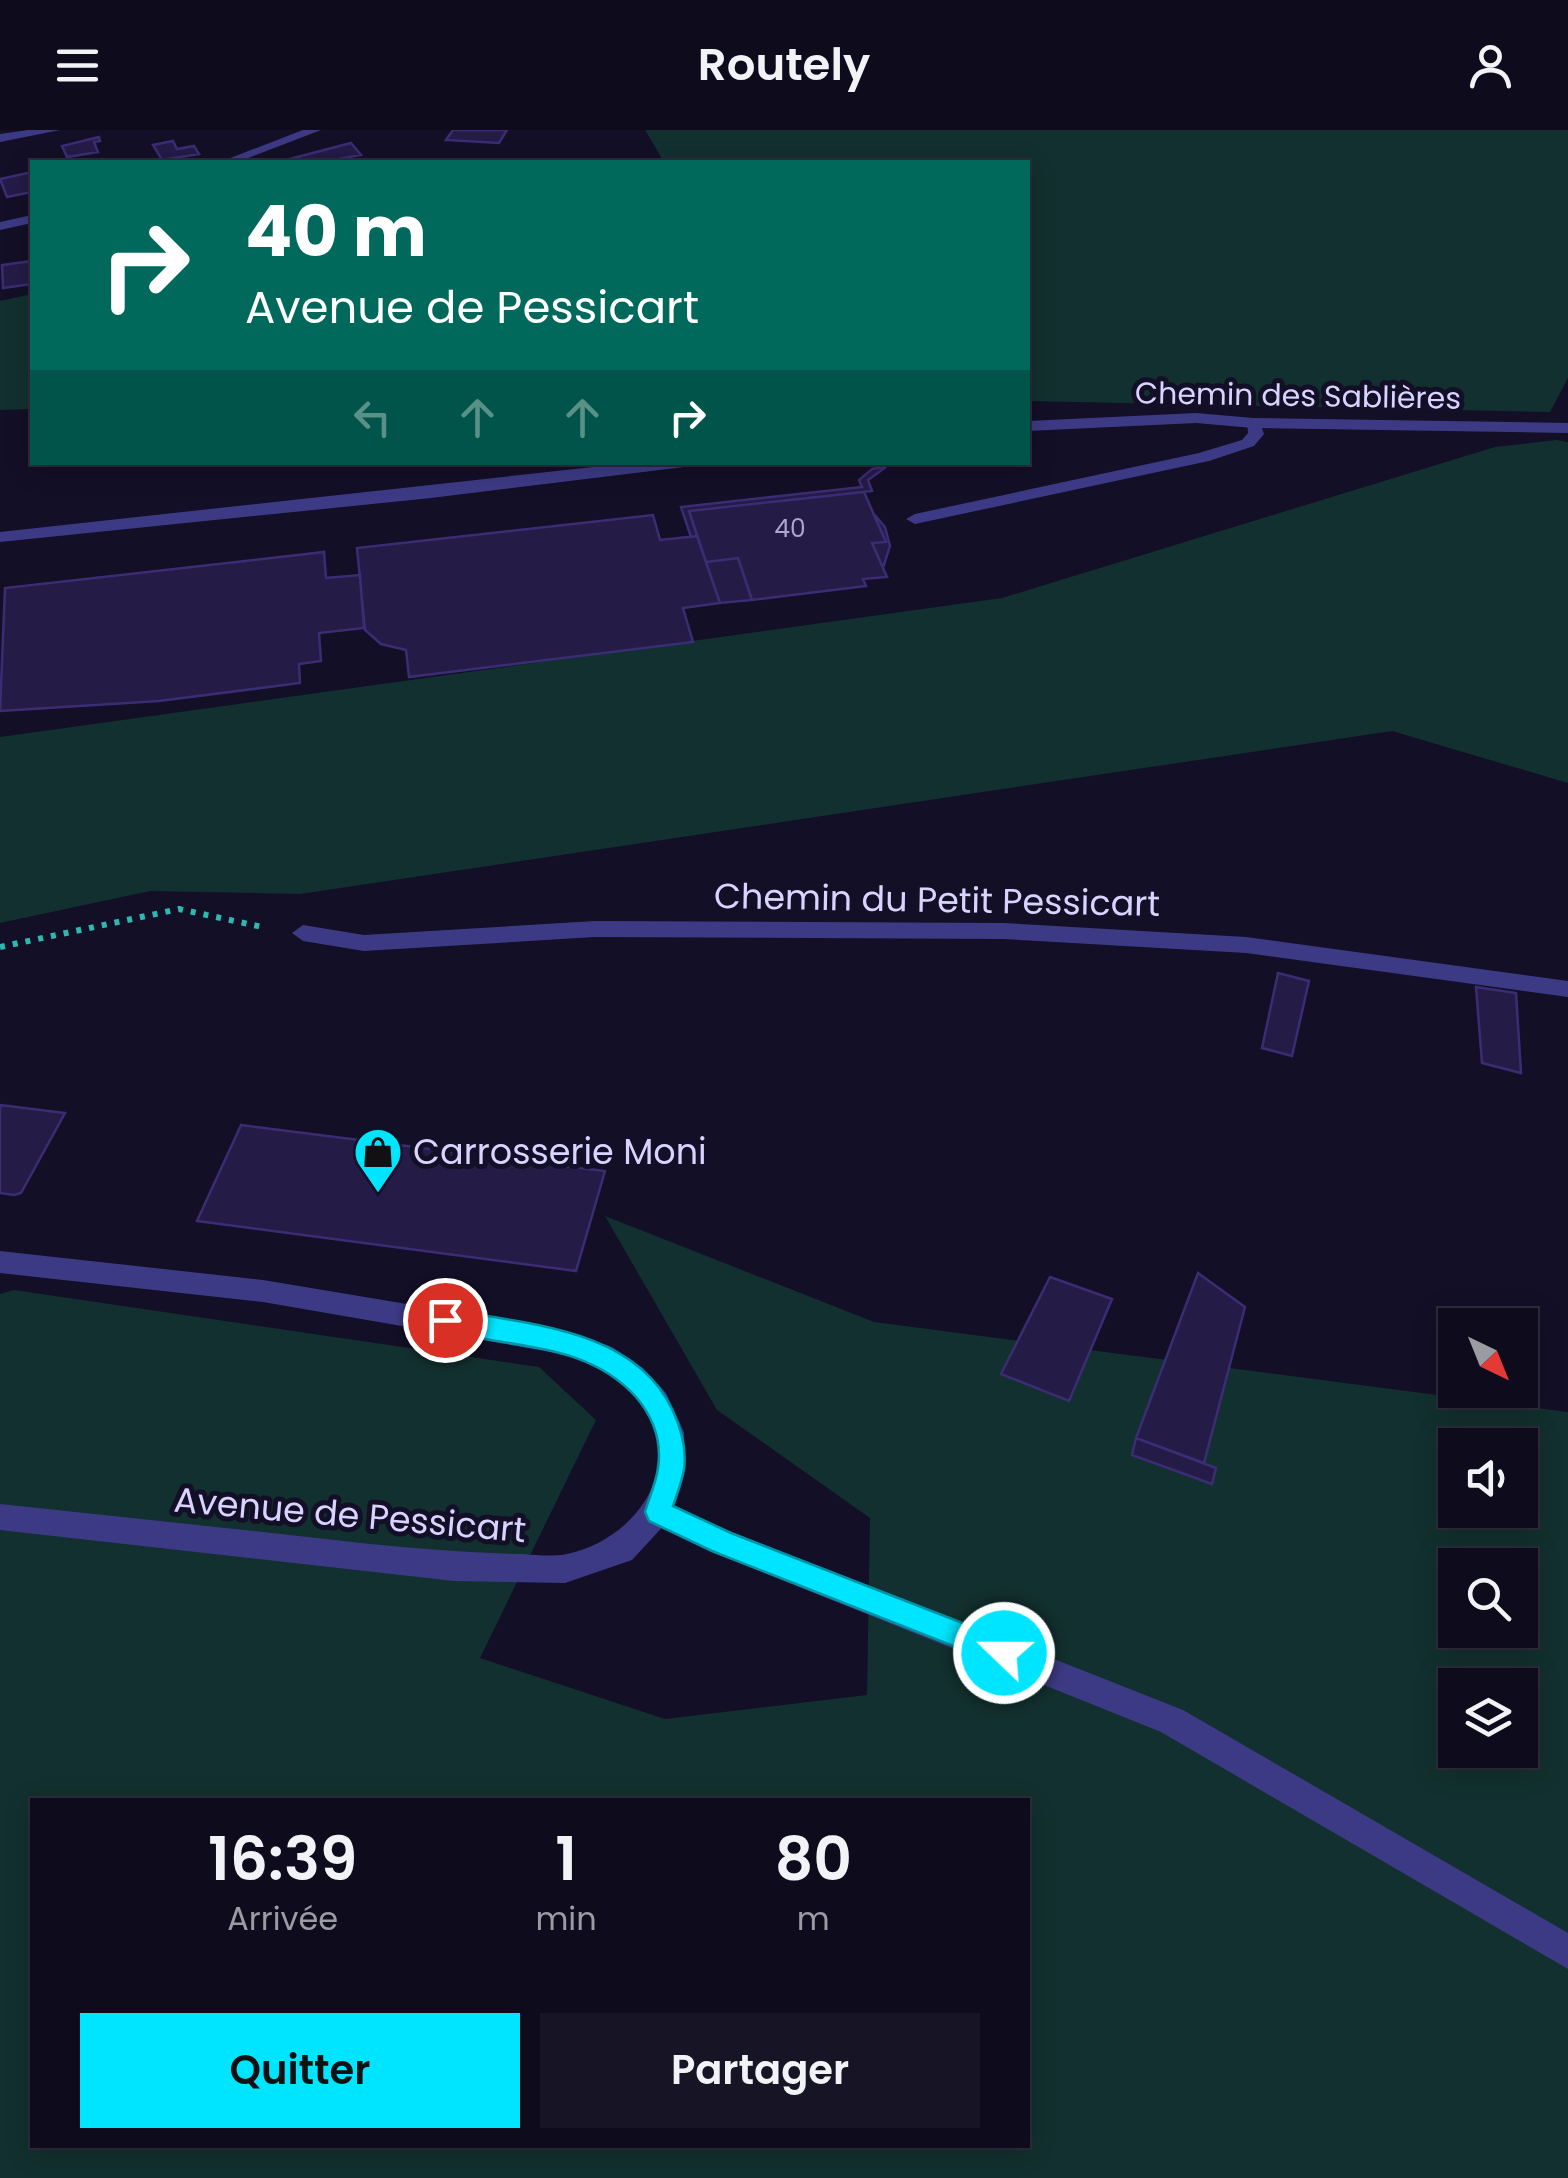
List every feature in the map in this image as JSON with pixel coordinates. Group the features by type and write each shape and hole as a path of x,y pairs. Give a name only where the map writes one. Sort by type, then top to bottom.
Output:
{"street":[{"path":"0,138 54,130"},
{"path":"232,160 315,130"},
{"path":"0,226 30,219"},
{"name":"Chemin des Sablières","path":"1030,426 1196,418 1253,423 1568,428"},
{"path":"915,519 1203,456 1248,443 1256,434 1253,423"},
{"path":"0,537 431,493 660,465"},
{"name":"Chemin du Petit Pessicart","path":"303,932 364,943 595,928 843,927 1022,932 1246,945 1568,989"},
{"name":"Avenue de Pessicart","path":"0,1262 263,1290 518,1331 602,1355 656,1402 670,1432 671,1468 658,1512 622,1550 565,1569 454,1567 0,1517"},
{"path":"658,1512 722,1542 1172,1721 1568,1952"}],"path":[{"path":"0,947 179,909 303,932"}],"green space":[{"path":"645,130 1568,130 1568,378 1550,412 1030,401 1030,160 663,160"},
{"path":"30,294 30,409 0,410 0,301"},
{"path":"1568,442 1568,783 1392,731 300,894 150,891 0,923 0,737 1002,598 1495,447"},
{"path":"605,1216 874,1322 1438,1395 1438,1408 1537,1408 1568,1412 1568,2178 0,2178 0,1294 14,1290 539,1367 596,1420 480,1658 665,1719 867,1695 870,1518 717,1410"}],"building":[{"path":"453,130 507,130 499,143 446,140"},
{"path":"99,137 100,141 94,142 98,152 67,157 62,146"},
{"path":"173,141 177,149 194,146 199,154 162,160 153,145"},
{"path":"351,143 361,155 334,160 286,160"},
{"path":"30,172 30,192 7,197 0,179"},
{"path":"30,261 30,284 3,288 2,265"},
{"path":"886,467 868,480 872,491 689,511 697,536 691,537 681,507 862,487 859,480 872,469"},
{"path":"864,492 886,542 872,543 887,577 863,579 866,586 752,600 738,558 706,562 689,511"},
{"path":"873,513 885,527 890,546 883,568 872,543 886,542"},
{"path":"653,515 660,540 697,536 720,603 683,608 693,642 409,677 406,650 381,644 365,630 357,548"},
{"path":"324,552 326,578 360,575 364,628 319,633 321,661 299,664 300,683 159,701 0,711 5,588"},
{"path":"738,558 752,600 720,603 706,562"},
{"path":"1278,973 1309,981 1292,1056 1262,1048"},
{"path":"1476,987 1516,993 1521,1073 1482,1063"},
{"path":"0,1105 65,1113 21,1193 14,1195 0,1193"},
{"path":"241,1125 605,1171 576,1271 197,1221"},
{"path":"1198,1273 1245,1307 1204,1463 1136,1438"},
{"path":"1050,1277 1112,1299 1069,1401 1001,1374"},
{"path":"1136,1438 1216,1468 1212,1484 1132,1455"}],"place":[{"name":"Carrosserie Moni","path":"378,1194"}],"route":[{"path":"445,1320 564,1342 602,1355 633,1376 656,1402 670,1432 671,1468 658,1512 722,1542 1004,1653"}]}
